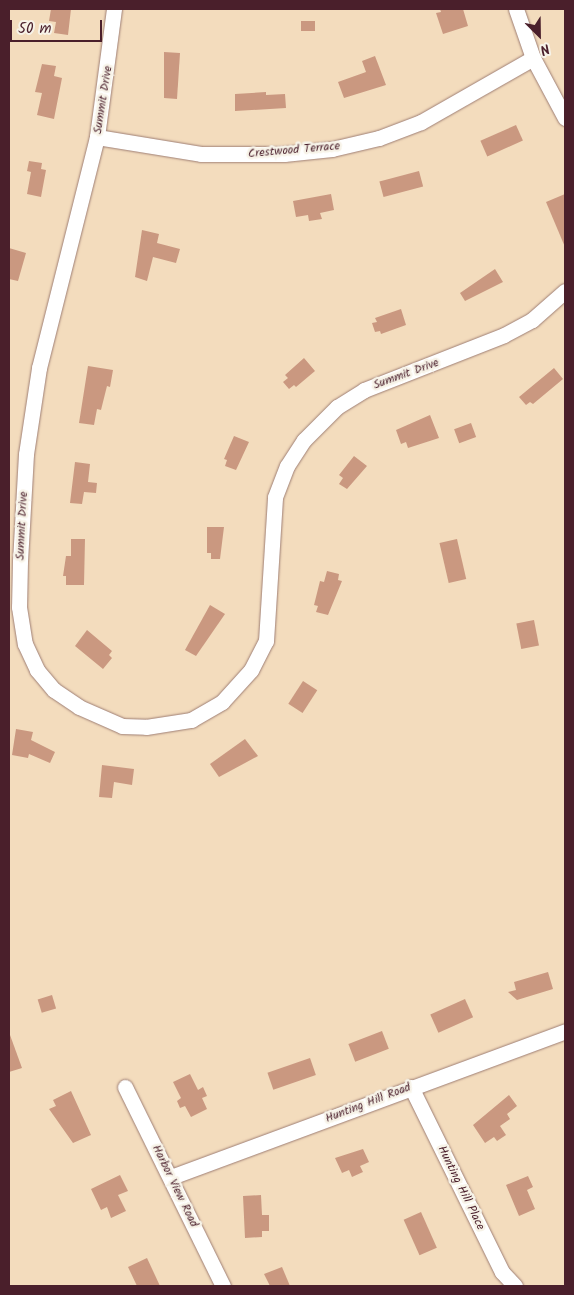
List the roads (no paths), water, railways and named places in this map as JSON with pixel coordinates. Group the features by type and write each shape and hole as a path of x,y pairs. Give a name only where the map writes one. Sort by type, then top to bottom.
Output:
{"street":[{"name":"Summit Drive","path":"114,9 97,137 39,368 26,454 19,607 25,644 38,670 54,690 109,722 146,727 191,720 222,702 251,670 266,641 270,621 270,553 275,496 286,466 304,440 338,407 386,378 455,356 504,335 532,320 565,291"},
{"path":"516,9 533,58 565,118"},
{"name":"Crestwood Terrace","path":"97,137 200,154 284,154 332,149 379,138 421,122 533,58"},
{"name":"Hunting Hill Road","path":"171,1177 565,1032"},
{"name":"Harbor View Road","path":"125,1087 171,1177 223,1286"},
{"name":"Hunting Hill Place","path":"412,1087 502,1272 515,1286"}]}
